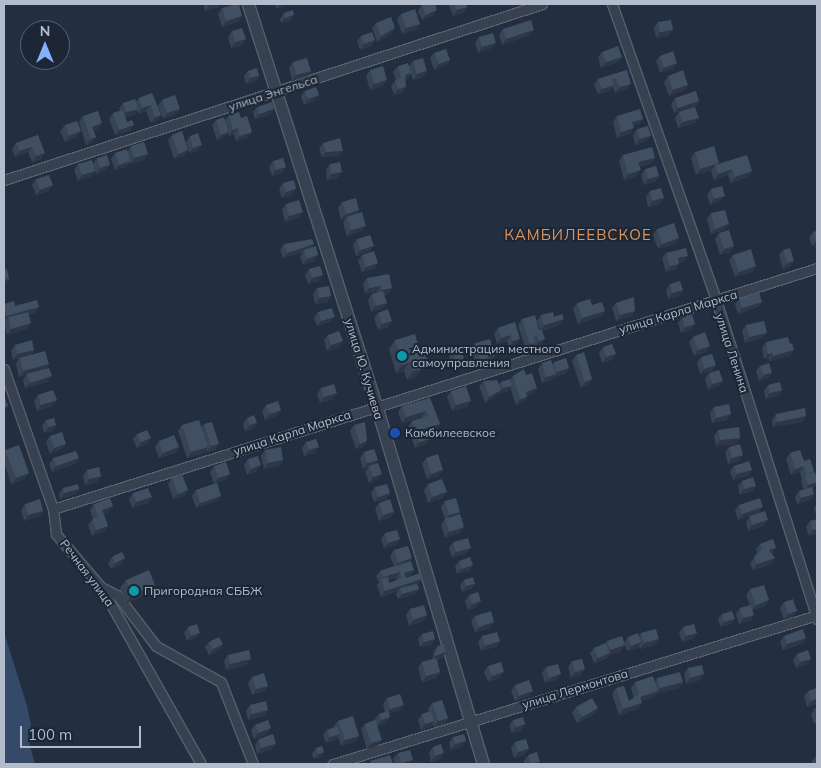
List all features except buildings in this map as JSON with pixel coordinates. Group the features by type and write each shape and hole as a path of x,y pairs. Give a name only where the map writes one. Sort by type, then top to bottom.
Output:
{"street":[{"name":"улица Ю. Кучиева","path":"248,4 376,405 483,764"},
{"name":"улица Энгельса","path":"4,180 542,4"},
{"name":"улица Ленина","path":"612,4 716,300 817,616"},
{"name":"улица Карла Маркса","path":"53,509 376,405 817,268"},
{"name":"Речная улица","path":"4,370 53,509 56,534 101,588 201,764"},
{"path":"101,588 117,595 156,646 221,682 253,764"},
{"name":"улица Лермонтова","path":"333,764 817,616"}],"water":[{"path":"4,632 27,706 31,725 28,739 35,764 4,764"}],"place":[{"name":"Администрация местного самоуправления","path":"402,356"},
{"name":"Камбилеевское","path":"395,433"},
{"name":"Пригородная СББЖ","path":"134,591"}],"district":[{"name":"КАМБИЛЕЕВСКОЕ","path":"578,235"}]}
